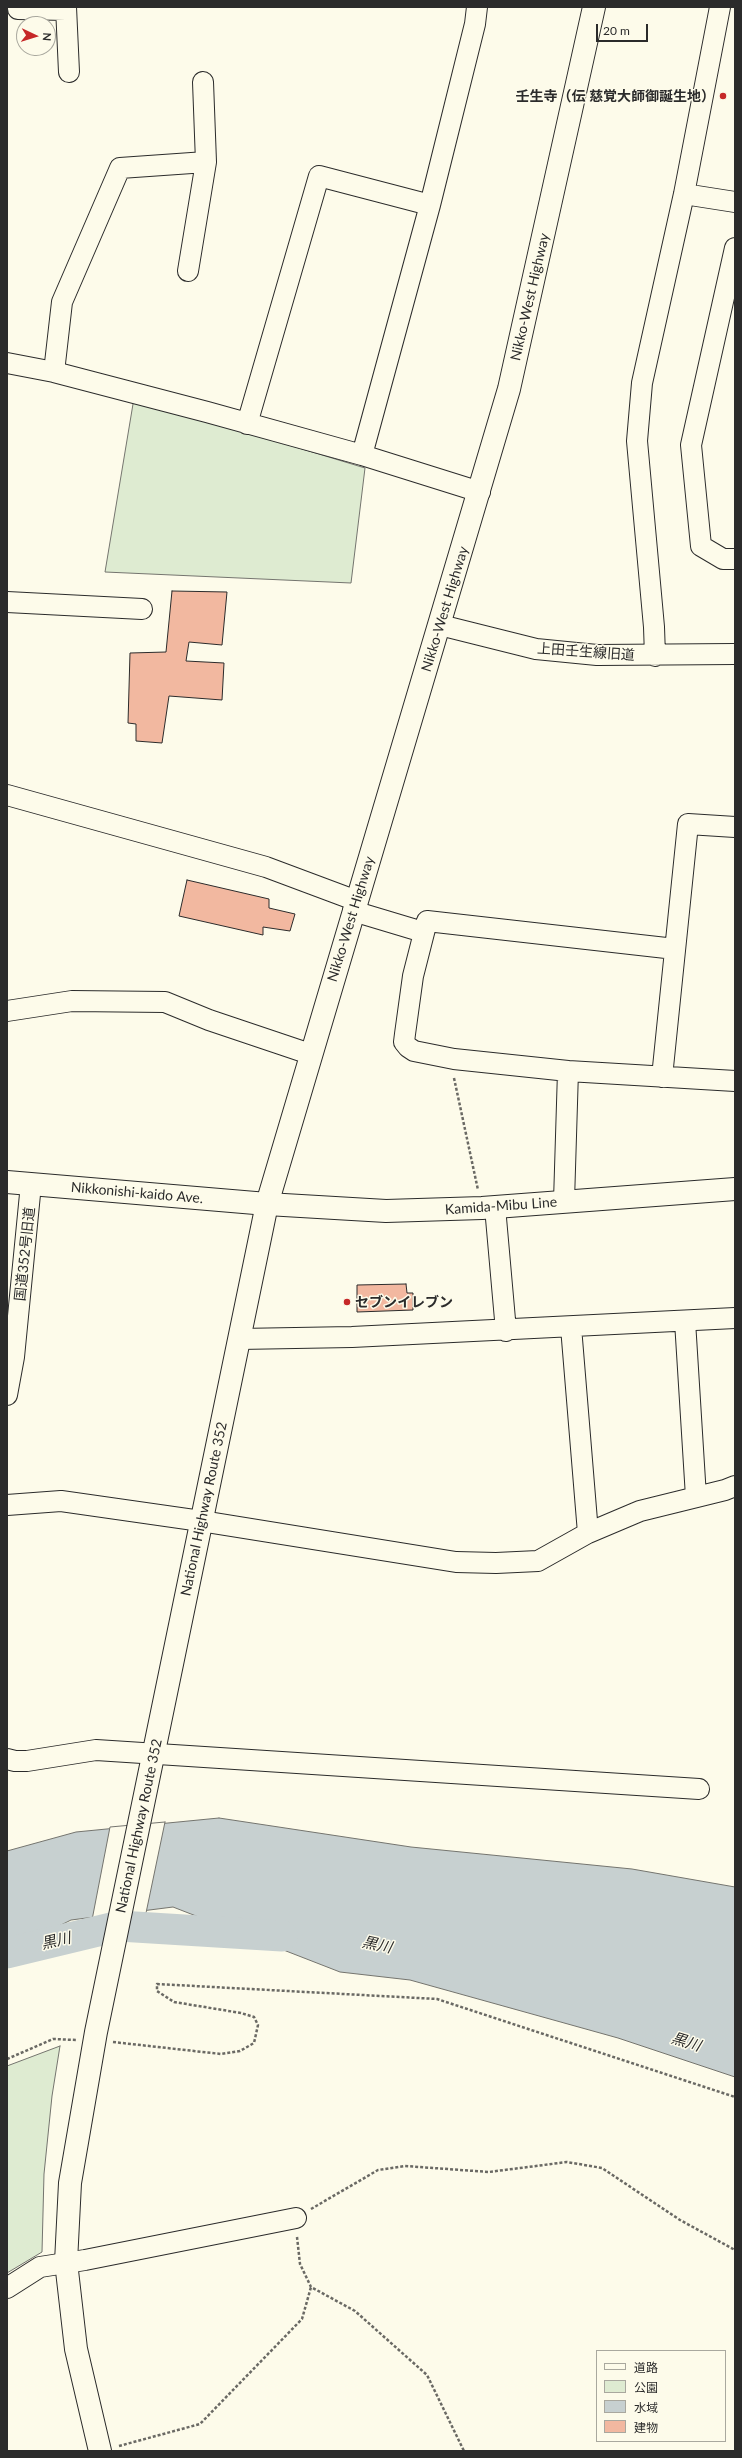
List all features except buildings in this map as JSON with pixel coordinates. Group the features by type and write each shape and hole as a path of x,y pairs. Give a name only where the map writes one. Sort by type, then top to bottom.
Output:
{"main road":[{"name":"Nikko-West Highway","path":"267,1204 310,1054 480,492 509,389 594,7"},
{"name":"Nikkonishi-kaido Ave.","path":"7,1182 267,1204"},
{"name":"Kamida-Mibu Line","path":"267,1204 386,1211 489,1207 735,1189"},
{"name":"National Highway Route 352","path":"100,2451 76,2350 66,2262 70,2183 95,2036 267,1204"}],"street":[{"path":"18,7 18,9 66,9 69,72"},
{"path":"362,455 430,205 473,32 477,7"},
{"path":"655,656 654,627 637,441 642,383 684,194 720,7"},
{"path":"188,271 206,162 203,82"},
{"path":"54,372 62,302 120,168 206,162"},
{"path":"247,424 319,176 430,205"},
{"path":"684,194 735,202"},
{"path":"735,248 691,445 701,546 723,559 735,559"},
{"path":"7,363 54,372 362,455 480,492"},
{"path":"7,602 142,610"},
{"name":"上田壬生線旧道","path":"440,625 536,649 597,655 655,656 735,654"},
{"path":"7,795 266,867 355,906 423,932"},
{"path":"662,1077 688,824 735,828"},
{"path":"675,949 427,921 413,976 404,1042 414,1051 454,1059 568,1071 735,1081"},
{"path":"7,1011 72,1001 165,1002 310,1054"},
{"path":"564,1201 568,1071"},
{"name":"国道352号旧道","path":"7,1395 31,1184"},
{"path":"489,1207 506,1331"},
{"path":"239,1339 352,1337 506,1331 735,1318"},
{"path":"685,1321 696,1497"},
{"path":"571,1327 588,1534"},
{"path":"7,1506 61,1501 202,1521 456,1562 496,1563 538,1561 588,1534 640,1511 735,1486"},
{"path":"7,1759 27,1761 96,1750 699,1789"},
{"path":"7,2288 40,2267 85,2260 296,2218"}],"path":[{"path":"454,1059 453,1075 489,1207"},
{"path":"7,2059 53,2039 95,2036 221,2054 240,2051 254,2043 258,2025 254,2017 241,2013 174,2002 157,1991 157,1984 437,1999 735,2097"},
{"path":"464,2451 427,2375 356,2311 311,2287 300,2264 296,2218 378,2170 405,2166 489,2172 567,2162 602,2168 680,2220 735,2250"},
{"path":"100,2451 200,2424 302,2319 311,2287"}],"green space":[{"path":"134,398 365,468 351,583 105,572"},
{"path":"60,2046 52,2096 44,2174 42,2252 7,2273 7,2066"}],"water":[{"path":"219,1818 411,1847 632,1869 735,1887 735,2077 618,2038 410,1980 340,1972 173,1907 71,1920 7,1952 7,1851 76,1832"}],"pier":[{"path":"165,1822 146,1913 92,1920 110,1827"}],"waterway":[{"name":"黒川","path":"7,1953 119,1926 282,1936"}],"place":[{"name":"壬生寺（伝 慈覚大師御誕生地）","path":"723,96"},
{"name":"セブンイレブン","path":"347,1302"}]}
